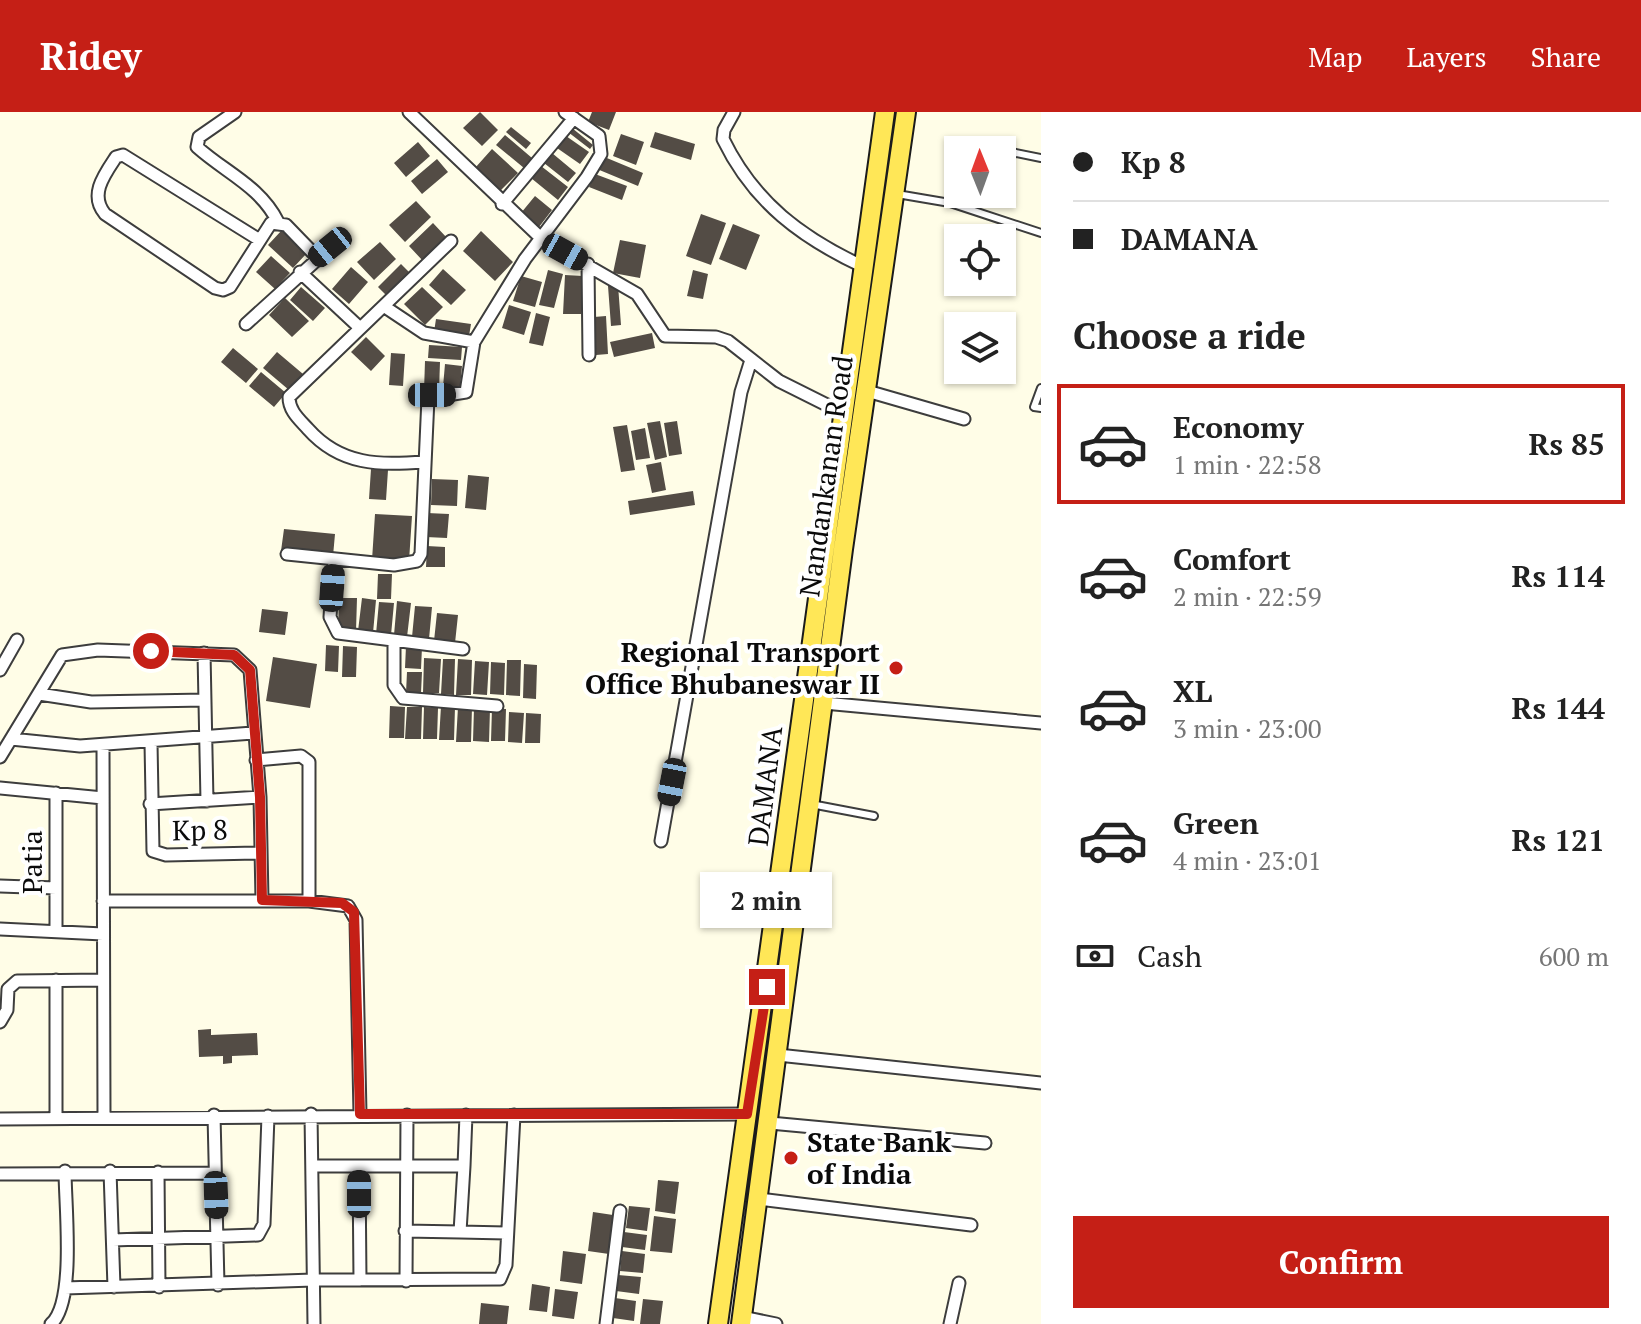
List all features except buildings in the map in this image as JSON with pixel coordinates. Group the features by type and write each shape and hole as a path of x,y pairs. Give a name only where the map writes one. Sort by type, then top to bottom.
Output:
{"main road":[{"name":"DAMANA","path":"718,1324 885,112"},
{"name":"Nandankanan Road","path":"742,1320 906,112"},
{"path":"775,926 795,928"}],"street":[{"path":"235,112 199,137 197,147 245,181 268,204 278,222"},
{"path":"409,112 442,140 502,204 543,240 637,294 665,336 716,337 804,397 843,413"},
{"path":"734,112 723,139 757,192 812,242 864,267"},
{"path":"287,554 394,565 417,561 421,554 428,398 466,392 474,342 525,259 543,240 601,154 599,136 570,115 502,204"},
{"path":"258,239 123,155 116,157 97,192 98,205 105,214 215,288 223,290 230,287 271,223 286,225 317,257"},
{"path":"246,324 342,237"},
{"path":"425,462 356,462 339,455 316,438 291,410 289,397 451,241"},
{"path":"588,264 589,355"},
{"path":"300,272 360,328"},
{"path":"385,307 424,333 474,342"},
{"path":"661,841 741,392 751,360"},
{"path":"867,391 964,419"},
{"path":"334,559 332,626 338,633 463,649"},
{"path":"0,670 17,640"},
{"path":"394,642 394,685 403,698 497,706"},
{"name":"Kp 8","path":"0,757 62,655 77,651 234,655 250,670 260,797 262,900"},
{"path":"204,653 207,801"},
{"path":"39,694 91,702 205,700"},
{"path":"824,703 1041,723"},
{"path":"11,739 103,745 253,733"},
{"name":"Kp 8","path":"151,743 150,847 159,854 261,853"},
{"path":"103,745 104,1116"},
{"path":"256,760 301,756 309,762 309,901"},
{"path":"0,788 103,798"},
{"name":"Patia","path":"56,793 56,931"},
{"path":"150,804 260,797"},
{"path":"0,886 56,888"},
{"path":"103,901 309,901 342,903 354,912 360,1114"},
{"path":"0,929 103,934"},
{"path":"56,980 56,1117"},
{"path":"0,1022 7,1010 10,984 103,980"},
{"path":"778,1055 1041,1083"},
{"path":"311,1114 314,1324"},
{"path":"0,1119 311,1114 747,1114"},
{"path":"214,1115 218,1285"},
{"path":"406,1281 404,1166 407,1115"},
{"path":"460,1232 466,1115"},
{"path":"65,1288 313,1280 500,1279 506,1265 514,1115"},
{"path":"113,1240 251,1237 262,1232 268,1116"},
{"path":"770,1123 985,1143"},
{"path":"312,1166 464,1166"},
{"path":"359,1166 360,1280"},
{"path":"0,1174 65,1171 215,1173"},
{"path":"51,1324 60,1316 65,1288 65,1171"},
{"path":"110,1171 114,1287"},
{"path":"158,1172 159,1287"},
{"path":"759,1199 971,1225"},
{"path":"606,1324 620,1211"},
{"path":"405,1231 506,1233"},
{"path":"950,1324 959,1283"},
{"path":"742,1320 776,1324"}],"lane":[{"path":"1016,153 1041,158"},
{"path":"894,193 944,202"},
{"path":"965,208 1041,233"},
{"path":"1041,388 1034,407 1041,408"},
{"path":"811,804 874,816"}],"place":[{"name":"Regional Transport Office Bhubaneswar II","path":"896,668"},
{"name":"State Bank of India","path":"791,1158"}],"route":[{"path":"151,651 234,655 244,661 250,670 260,797 262,900 342,903 354,912 360,1114 747,1114 767,987"}]}
